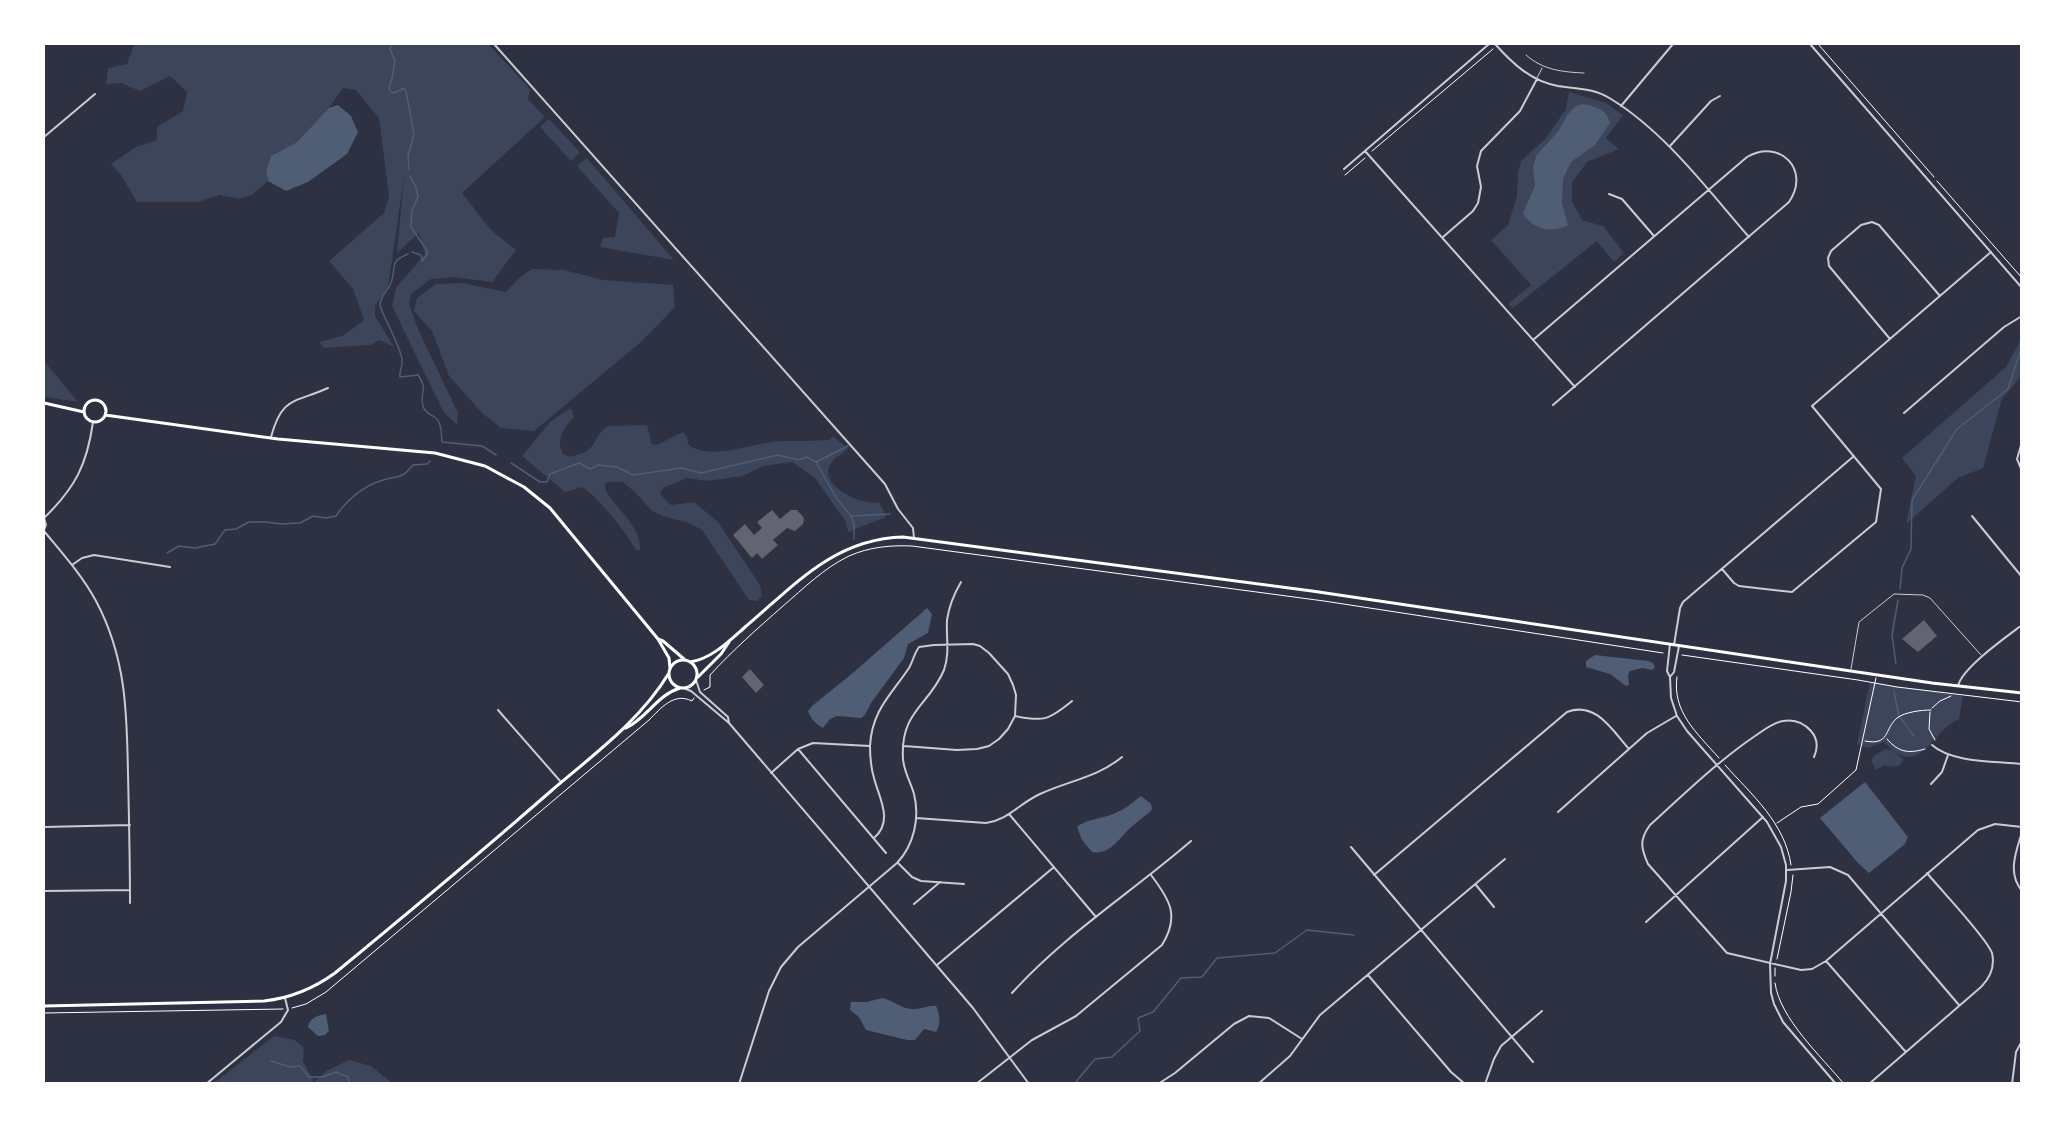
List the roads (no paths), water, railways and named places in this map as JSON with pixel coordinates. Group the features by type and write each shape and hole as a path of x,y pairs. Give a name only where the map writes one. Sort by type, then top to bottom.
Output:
{"main road":[{"path":"98,400 104,405 105,415 100,421 93,422 87,418 84,412 88,402 98,400"},
{"path":"44,403 84,412"},
{"path":"105,415 271,438 435,453 471,461 501,474 537,497 556,515 658,639 669,658 671,681 681,688"},
{"path":"624,729 658,690 676,662 706,657 730,640 816,567 856,545 875,540 914,538 1301,589 1876,675 2022,693"},
{"path":"658,639 696,668 697,679"},
{"path":"44,1006 254,1002 285,998 315,986 335,973 624,729 643,716 667,693 691,686 721,654 730,640"}],"street":[{"path":"494,44 885,484 898,509 913,528 914,538"},
{"path":"1344,169 1489,44"},
{"path":"1496,44 1515,66 1537,79 1557,86 1590,89 1621,106 1670,146 1749,237"},
{"path":"1621,106 1673,44"},
{"path":"1810,44 2022,288"},
{"path":"1442,238 1473,211 1478,203 1481,187 1477,166 1481,151 1520,111 1537,79"},
{"path":"44,137 95,94"},
{"path":"1670,146 1711,100 1720,96"},
{"path":"1365,151 1575,387"},
{"path":"1533,340 1754,153 1769,151 1790,160 1797,175 1795,194 1790,202 1553,405"},
{"path":"1609,194 1622,199 1654,236"},
{"path":"1890,339 1829,267 1828,258 1834,247 1864,223 1876,223 1940,296"},
{"path":"1722,569 1739,586 1792,592 1876,522 1881,489 1812,406 1991,252"},
{"path":"1904,413 2004,327 2022,316"},
{"path":"271,438 279,416 288,403 328,388"},
{"path":"93,422 90,446 84,466 61,500 44,518 46,525 44,530 72,565 96,601 121,666 126,707 130,903"},
{"path":"2022,442 2017,459 2022,471"},
{"path":"1836,1083 1790,1030 1778,1013 1770,993 1770,964 1785,892 1786,870 1777,838 1763,817 1687,731 1677,716 1671,698 1670,677 1667,671 1680,604 1854,456"},
{"path":"1972,516 2022,577"},
{"path":"72,565 82,558 94,555 170,567"},
{"path":"739,1083 769,991 781,968 798,946 897,862 908,848 916,818 914,794 904,767 905,733 909,721 936,685 944,670 948,645 949,608 961,582"},
{"path":"1958,686 1962,677 1983,656 2022,624"},
{"path":"874,838 881,830 885,811 873,776 870,746 875,724 883,702 911,664 919,647 973,644 989,653 1008,674 1016,694 1015,716 1008,729 989,746 957,750 904,746"},
{"path":"1670,677 1674,672 1679,645"},
{"path":"697,679 700,692 728,717 729,723"},
{"path":"681,688 691,691 729,723 973,1008 1029,1083"},
{"path":"1015,716 1043,720 1057,713 1072,701"},
{"path":"1374,875 1567,712 1585,709 1596,714 1629,749"},
{"path":"498,710 561,782"},
{"path":"1558,812 1647,733 1677,716"},
{"path":"1814,757 1818,749 1815,736 1805,725 1790,720 1772,724 1721,761 1650,825 1644,834 1641,850 1648,864 1727,953 1801,970 1812,969 1826,961 1982,828 2000,824 2022,827"},
{"path":"771,773 798,749 813,743 870,746"},
{"path":"1932,745 1948,755 2022,763"},
{"path":"798,749 886,853"},
{"path":"1930,784 1942,772 1948,755"},
{"path":"916,818 986,823 1002,819 1041,793 1100,772 1122,757"},
{"path":"1009,814 1096,917"},
{"path":"1646,922 1763,817"},
{"path":"44,827 130,825"},
{"path":"2022,832 2013,869 2016,883 2022,891"},
{"path":"1012,993 1026,977 1096,917 1191,841"},
{"path":"1351,847 1533,1062"},
{"path":"1258,1083 1290,1056 1320,1015 1505,859"},
{"path":"897,862 912,877 921,881 964,884"},
{"path":"937,965 1054,867"},
{"path":"1786,870 1830,867 1848,875 1960,1005"},
{"path":"1869,1083 1960,1005 1989,978 1993,968 1992,955 1987,944 1927,873"},
{"path":"976,1083 1032,1040 1076,1016 1162,945 1172,924 1171,906 1151,875"},
{"path":"914,904 940,882"},
{"path":"1476,885 1494,907"},
{"path":"44,891 130,890"},
{"path":"1826,961 1905,1052"},
{"path":"1368,975 1451,1072 1466,1083"},
{"path":"206,1083 278,1025 286,1016 288,1009 285,998"},
{"path":"1485,1083 1497,1052 1542,1011"},
{"path":"1158,1083 1175,1073 1233,1024 1249,1016 1269,1018 1302,1039"},
{"path":"2012,1083 2016,1052 2022,1041"}],"lane":[{"path":"1526,55 1543,66 1557,71 1584,73"},
{"path":"1537,79 1543,66"},
{"path":"1850,671 1859,622 1894,594 1923,595 1930,598 1983,656"}],"waterway":[{"path":"335,44 342,44"},
{"path":"393,44 390,49 395,61 389,88 394,93 404,88 406,91 414,134 408,156 409,170"},
{"path":"410,176 418,197 412,210 411,227 427,251 427,255 422,261 421,255 412,252"},
{"path":"408,254 395,262 391,283 380,304 401,354 400,377 418,375 423,385 424,409 439,421 442,442 482,446 496,455"},
{"path":"1900,589 1902,568 1911,549 1912,500 1957,429 2008,389 2022,346"},
{"path":"816,462 848,446"},
{"path":"511,463 540,482 547,482 550,474 579,463 590,469 598,465 617,467 633,475 681,468 701,473 778,455 799,460 807,457 816,462 837,499 851,516 854,524 854,539"},
{"path":"167,553 179,546 195,548 215,544 225,530 236,529 249,522 300,523 313,516 326,518 336,516 350,500 367,487 401,476 413,465 427,464 430,461"},
{"path":"852,516 890,514"},
{"path":"1896,664 1892,635 1898,600"},
{"path":"1894,692 1899,716 1914,736"},
{"path":"1074,1084 1095,1059 1112,1057 1140,1031 1138,1018 1153,1012 1181,978 1202,977 1217,958 1275,953 1307,930 1354,935"},
{"path":"271,1061 290,1067 300,1066 309,1077 323,1077 336,1072 348,1077 350,1084"}]}
